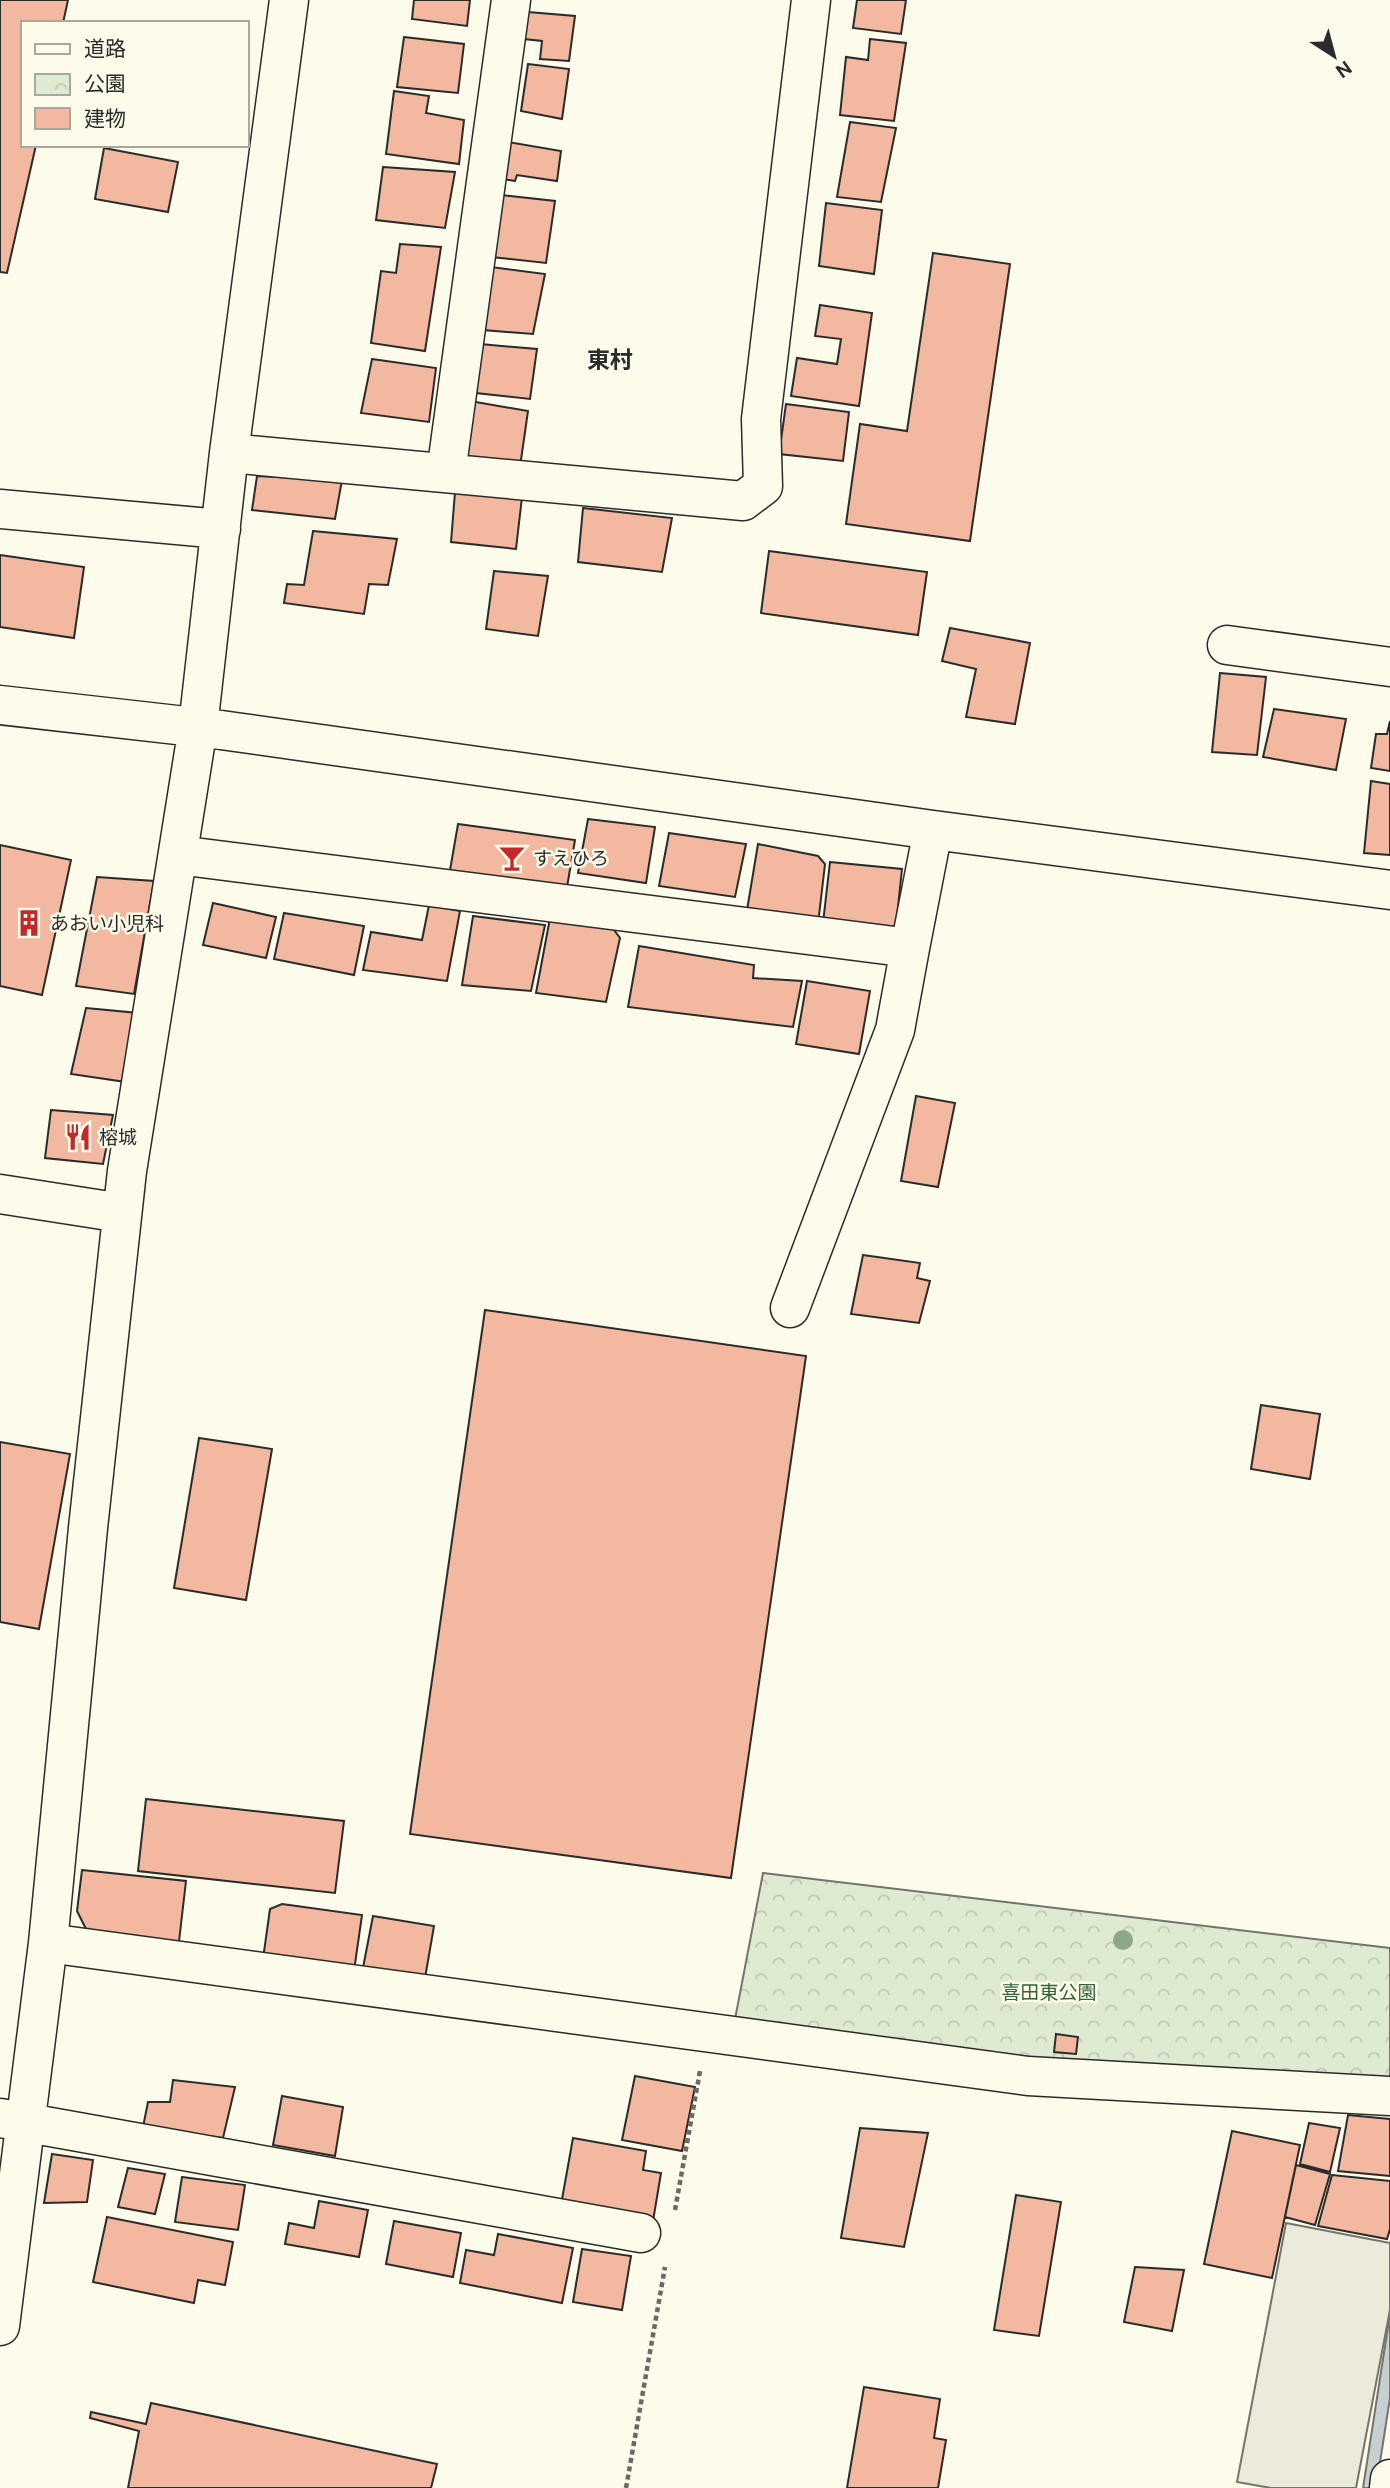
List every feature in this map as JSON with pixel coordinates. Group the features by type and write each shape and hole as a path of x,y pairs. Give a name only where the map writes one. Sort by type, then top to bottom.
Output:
{"street":[{"path":"0,2326 13,2120 48,1943 122,1213 198,727 229,453 289,0"},
{"path":"446,473 511,0"},
{"path":"229,453 743,501 763,486 761,419 811,0"},
{"path":"0,509 220,529"},
{"path":"1227,645 1390,667"},
{"path":"0,705 198,727 933,830 1390,890"},
{"path":"790,1308 895,1030 933,830"},
{"path":"178,855 910,948"},
{"path":"0,1194 122,1213"},
{"path":"48,1943 1027,2076 1390,2096"},
{"path":"13,2120 641,2232"},
{"path":"1389,2488 1390,2479"}],"green space":[{"name":"喜田東公園","path":"763,1873 1390,1948 1390,2077 1048,2076 732,2035"}],"shaded area":[{"path":"1286,2223 1390,2243 1390,2310 1356,2488 1271,2488 1237,2482"},
{"path":"1390,2314 1390,2398 1376,2488 1363,2488"}],"building":[{"path":"0,0 68,0 63,21 21,21 21,147 36,147 7,273 0,272"},
{"path":"414,0 470,0 467,26 412,19"},
{"path":"857,0 906,0 901,34 853,28"},
{"path":"528,12 575,16 569,61 540,59 542,41 524,39"},
{"path":"404,37 464,44 458,93 397,87"},
{"path":"870,39 906,43 894,121 840,115 846,57 868,60"},
{"path":"528,64 569,69 562,119 521,111"},
{"path":"394,91 429,96 426,113 464,120 459,164 386,154"},
{"path":"850,122 896,128 881,202 837,197"},
{"path":"502,141 561,151 557,181 517,175 515,181 497,178"},
{"path":"104,148 178,162 168,212 95,199"},
{"path":"383,167 455,172 445,228 376,220"},
{"path":"501,195 555,201 546,263 492,257"},
{"path":"826,203 882,210 874,274 819,266"},
{"path":"400,244 441,247 425,351 371,343 381,271 396,273"},
{"path":"933,253 1010,264 970,541 846,524 860,424 907,431"},
{"path":"491,267 545,274 533,334 483,330"},
{"path":"820,305 872,313 859,406 791,396 797,358 837,364 841,339 815,336"},
{"path":"480,344 537,349 530,399 476,393"},
{"path":"372,359 436,368 429,422 361,413"},
{"path":"470,401 528,411 520,467 462,462"},
{"path":"786,404 849,412 843,461 779,454"},
{"path":"257,476 342,480 335,519 252,510"},
{"path":"455,492 522,497 516,549 451,542"},
{"path":"583,508 672,518 662,572 578,562"},
{"path":"313,531 397,539 388,585 369,584 364,614 284,603 287,584 304,585"},
{"path":"769,551 927,572 918,635 761,613"},
{"path":"0,555 84,567 74,638 0,627"},
{"path":"494,571 548,576 538,636 486,629"},
{"path":"950,628 1030,643 1015,724 966,717 976,669 942,661"},
{"path":"1220,673 1266,677 1257,755 1212,752"},
{"path":"1274,709 1346,719 1336,770 1263,757"},
{"path":"1390,721 1390,771 1371,768 1376,734 1387,734"},
{"path":"1371,781 1390,784 1390,855 1364,853"},
{"path":"588,819 655,827 646,883 578,873"},
{"name":"すえひろ","path":"458,824 575,840 566,893 449,876"},
{"path":"669,833 746,844 735,897 659,886"},
{"path":"758,844 818,856 825,864 818,924 746,916"},
{"name":"あおい小児科","path":"0,845 71,860 42,995 0,986"},
{"path":"830,862 902,869 896,926 888,933 823,923"},
{"path":"97,877 154,881 134,994 76,986"},
{"path":"213,903 276,917 266,958 203,945"},
{"path":"429,905 460,911 447,981 363,970 371,932 422,940"},
{"path":"284,913 364,926 354,975 274,959"},
{"path":"473,916 545,925 531,991 462,985"},
{"path":"550,918 608,922 620,938 606,1002 536,993"},
{"path":"639,946 754,965 753,978 802,981 793,1027 628,1007"},
{"path":"807,981 870,991 859,1054 796,1044"},
{"path":"86,1008 138,1013 126,1082 71,1074"},
{"path":"916,1096 955,1103 938,1187 901,1181"},
{"name":"榕城","path":"51,1110 113,1115 103,1164 45,1158"},
{"path":"863,1255 920,1263 917,1278 930,1281 919,1323 851,1314"},
{"path":"485,1310 806,1356 731,1878 410,1834"},
{"path":"1261,1405 1320,1414 1310,1479 1251,1469"},
{"path":"199,1438 272,1449 246,1600 174,1588"},
{"path":"0,1442 70,1454 39,1629 0,1622"},
{"path":"146,1799 344,1821 335,1893 138,1871"},
{"path":"82,1870 186,1881 178,1950 92,1941 77,1911"},
{"path":"282,1904 362,1915 354,1971 263,1959 270,1909"},
{"path":"373,1916 434,1926 424,1984 362,1973"},
{"path":"1056,2034 1078,2037 1076,2054 1054,2052"},
{"path":"635,2076 695,2087 682,2151 622,2140"},
{"path":"173,2080 235,2087 223,2138 143,2127 148,2102 170,2102"},
{"path":"282,2096 343,2107 335,2156 273,2145"},
{"path":"1348,2115 1390,2119 1390,2176 1338,2171"},
{"path":"1309,2123 1340,2128 1330,2172 1300,2164"},
{"path":"860,2128 928,2133 904,2247 841,2238"},
{"path":"1232,2131 1300,2145 1272,2278 1204,2264"},
{"path":"573,2138 646,2151 643,2170 661,2173 653,2221 561,2205"},
{"path":"52,2154 93,2160 87,2202 44,2203"},
{"path":"1296,2165 1330,2174 1315,2225 1285,2217"},
{"path":"128,2168 165,2174 155,2214 118,2207"},
{"path":"1332,2175 1390,2181 1390,2229 1387,2239 1318,2226"},
{"path":"182,2177 245,2185 238,2230 175,2222"},
{"path":"1016,2195 1061,2202 1039,2336 994,2330"},
{"path":"319,2201 368,2210 359,2257 285,2244 289,2223 314,2228"},
{"path":"107,2217 233,2242 225,2285 198,2280 194,2303 93,2282"},
{"path":"394,2221 461,2233 453,2277 386,2264"},
{"path":"498,2234 573,2248 562,2303 460,2283 466,2250 494,2255"},
{"path":"582,2249 631,2256 622,2310 573,2302"},
{"path":"1135,2267 1184,2270 1172,2331 1124,2322"},
{"path":"864,2387 940,2399 934,2438 946,2440 938,2488 847,2488"},
{"path":"151,2403 437,2464 431,2488 128,2488 139,2431 90,2418 91,2412 146,2424"}],"place":[{"name":"すえひろ","path":"512,858"},
{"name":"あおい小児科","path":"29,923"},
{"name":"榕城","path":"78,1137"}],"district":[{"name":"東村","path":"610,360"}]}
